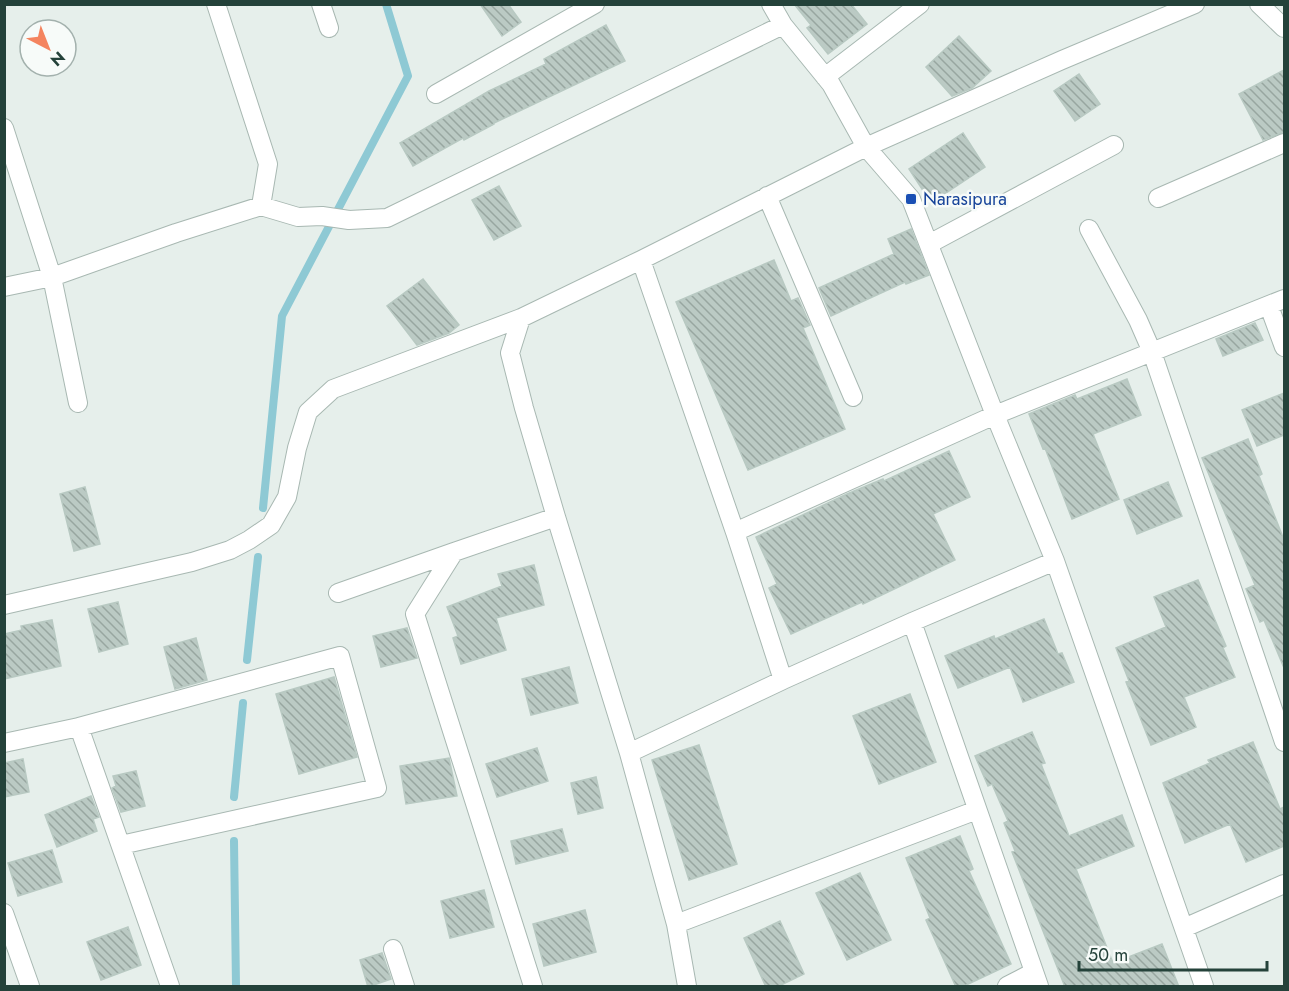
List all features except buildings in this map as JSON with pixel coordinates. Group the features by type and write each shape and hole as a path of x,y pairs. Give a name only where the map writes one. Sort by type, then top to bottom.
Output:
{"street":[{"path":"216,4 268,164 261,206"},
{"path":"321,4 329,28"},
{"path":"436,94 595,4"},
{"path":"771,4 783,25 825,77 866,147 912,199 995,415 1055,561 1204,987"},
{"path":"825,77 920,4"},
{"path":"4,605 192,562 230,550 271,525 287,497 297,448 308,412 333,389 520,318 866,147 1195,4"},
{"path":"1259,4 1284,28"},
{"path":"4,287 52,277 176,232 261,206 298,218 322,216 349,220 387,218 783,25"},
{"path":"4,128 52,277 78,403"},
{"path":"1158,198 1284,143"},
{"path":"929,244 1114,145"},
{"path":"767,196 854,398"},
{"path":"1089,229 1138,320 1152,352 1284,742"},
{"path":"641,260 735,532 783,680"},
{"path":"735,532 995,415 1277,302 1284,347"},
{"path":"520,318 510,353 556,518 629,753 676,924 687,987"},
{"path":"338,593 556,518"},
{"path":"454,552 415,614 533,987"},
{"path":"629,753 783,680 1055,561"},
{"path":"912,622 1037,979 1007,987"},
{"path":"4,743 79,727 340,656 377,788 121,845"},
{"path":"79,727 170,987"},
{"path":"676,924 977,810"},
{"path":"1184,928 1284,884"},
{"path":"4,913 30,987"},
{"path":"393,949 405,987"}],"waterway":[{"path":"263,508 282,316 408,76 386,4"},
{"path":"247,660 258,557"},
{"path":"234,797 243,703"},
{"path":"234,841 236,986"}],"place":[{"name":"Narasipura","path":"911,199"}]}
